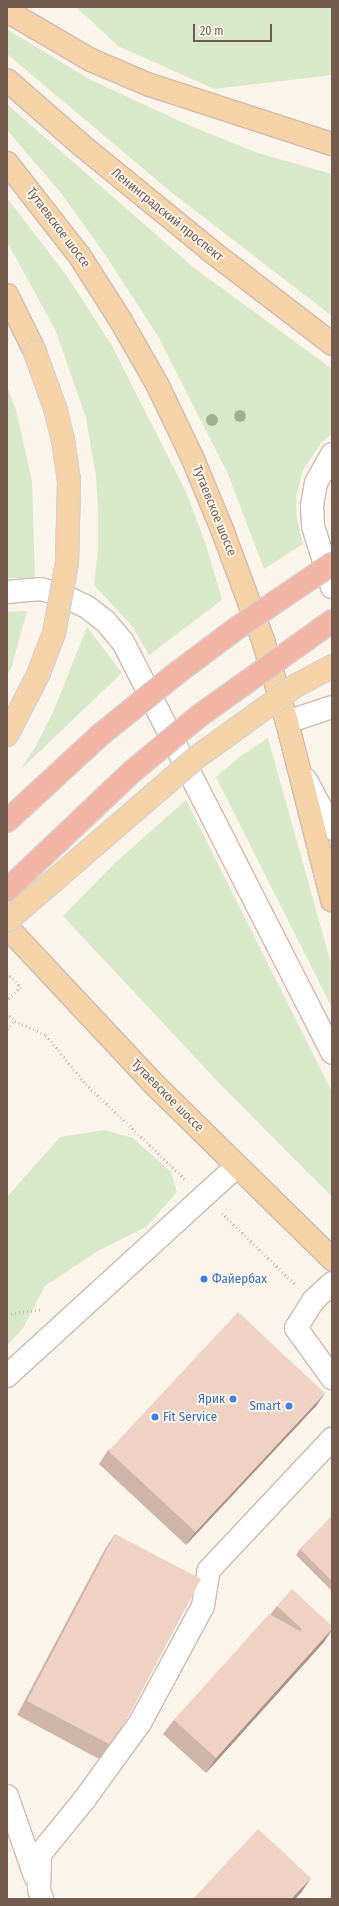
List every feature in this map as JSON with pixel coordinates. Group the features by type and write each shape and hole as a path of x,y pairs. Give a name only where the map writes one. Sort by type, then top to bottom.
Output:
{"highway":[{"path":"7,821 99,736 173,676 332,564"},
{"path":"7,890 116,786 187,726 332,621"}],"main road":[{"path":"7,11 90,60 150,85 203,104 332,144"},
{"name":"Ленинградский проспект","path":"7,80 80,144 205,246 332,344"},
{"name":"Тутаевское шоссе","path":"7,163 79,255 121,321 156,384 192,457 223,532 263,640 287,722 332,900"},
{"path":"7,295 35,352 55,408 64,446 70,518 67,563 54,632 38,675 7,735"},
{"path":"7,926 197,757 297,685 332,666"},
{"name":"Тутаевское шоссе","path":"7,926 148,1078 332,1259"}],"street":[{"path":"332,454 316,483 312,505 313,526 332,588"},
{"path":"7,592 41,589 64,596 87,606 106,622 123,642 332,1053"},
{"path":"287,722 332,707"},
{"path":"298,766 332,828"},
{"path":"7,1376 237,1166"},
{"path":"332,1283 313,1301 296,1328 332,1378"},
{"path":"37,1896 40,1854 84,1800 140,1723 203,1606 209,1570 332,1438"},
{"path":"7,1796 37,1896"}],"path":[{"path":"7,973 21,987 7,1001"},
{"path":"7,1013 15,1021 46,1034 86,1084 313,1301"},
{"path":"7,1029 15,1021"}],"green space":[{"path":"76,7 332,7 332,75 214,89 118,46"},
{"path":"7,29 89,79 186,124 258,153 332,174 332,316 171,192 7,54"},
{"path":"7,104 193,267 332,369 332,434 322,442 303,470 296,496 297,519 303,544 264,569 228,474 158,336 104,253 61,193 7,130"},
{"path":"7,198 67,276 111,344 187,494 207,548 222,600 149,655 132,626 94,585 98,550 98,510 96,476 86,418 55,329 7,242"},
{"path":"7,386 16,410 32,481 35,578 7,578"},
{"path":"27,611 12,666 7,676 7,612"},
{"path":"87,627 122,673 20,770 36,746 54,710"},
{"path":"268,738 332,967 332,1008 216,777 238,758"},
{"path":"186,800 332,1092 332,1197 221,1085 63,916 115,863"},
{"path":"104,1130 133,1138 171,1172 177,1192 146,1227 96,1252 45,1286 23,1328 7,1346 7,1197 60,1137"}],"building":[{"path":"238,1312 325,1393 195,1532 108,1451"},
{"path":"332,1516 332,1581 300,1549"},
{"path":"115,1534 201,1579 127,1719 109,1744 27,1701"},
{"path":"292,1589 332,1626 332,1629 216,1758 174,1720 269,1614 300,1631 302,1629 277,1606"},
{"path":"258,1829 311,1878 291,1899 193,1899"}],"place":[{"name":"Файербах","path":"204,1279"},
{"name":"Ярик","path":"233,1399"},
{"name":"Smart","path":"289,1406"},
{"name":"Fit Service","path":"155,1417"}]}
